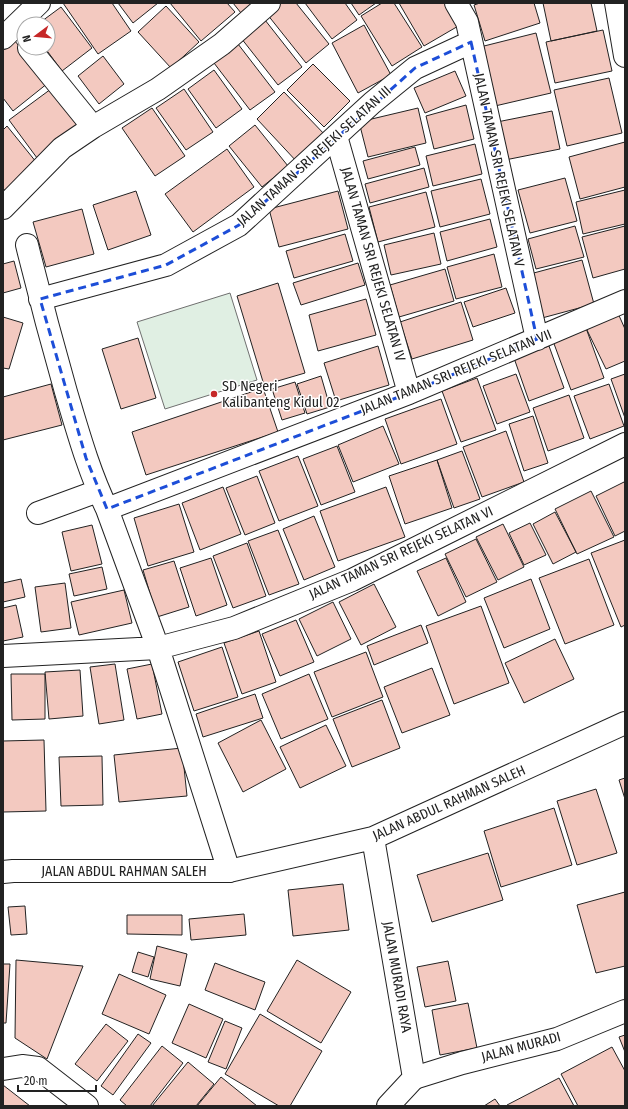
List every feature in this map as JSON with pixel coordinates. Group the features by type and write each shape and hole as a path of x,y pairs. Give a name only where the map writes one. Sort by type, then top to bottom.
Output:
{"street":[{"path":"3,208 62,148 93,127 158,89 222,44 269,3"},
{"name":"JALAN TAMAN SRI REJEKI SELATAN V","path":"456,3 467,22 537,339"},
{"path":"616,3 625,56"},
{"path":"13,36 31,5"},
{"name":"JALAN TAMAN SRI REJEKI SELATAN III","path":"40,299 166,265 239,225 372,103 415,68 471,42"},
{"path":"35,56 93,127"},
{"name":"JALAN TAMAN SRI REJEKI SELATAN IV","path":"336,136 409,392"},
{"path":"27,245 40,299 86,458 158,648 229,871"},
{"name":"JALAN TAMAN SRI REJEKI SELATAN VII","path":"38,512 103,500 409,392 625,301"},
{"name":"JALAN TAMAN SRI REJEKI SELATAN VI","path":"3,656 158,648 234,628 352,580 625,444"},
{"name":"JALAN ABDUL RAHMAN SALEH","path":"3,872 13,870 229,871 373,838 625,723"},
{"name":"JALAN MURADI RAYA","path":"373,838 414,1078"},
{"name":"JALAN MURADI","path":"414,1078 462,1063 557,1039 625,1011"},
{"path":"3,1069 22,1066 38,1068 87,1106"},
{"path":"388,1106 414,1078"}],"highlighted area":[{"path":"471,42 537,339 409,393 107,509 86,458 40,299 166,265 239,225 415,68"}],"green space":[{"path":"230,293 257,380 165,409 137,322"}],"building":[{"path":"63,3 112,3 131,31 98,54"},
{"path":"118,3 158,3 133,23"},
{"path":"170,3 227,3 235,12 201,41"},
{"path":"233,3 253,3 241,13"},
{"path":"281,3 296,3 329,44 306,63 267,14"},
{"path":"305,3 345,3 357,20 332,39"},
{"path":"351,3 376,3 359,15"},
{"path":"382,3 394,3 422,47 392,66 361,16"},
{"path":"399,3 447,3 460,25 424,46"},
{"path":"480,3 534,3 540,23 485,41 474,5"},
{"path":"543,3 591,3 597,31 551,41"},
{"path":"166,6 199,42 171,68 138,32"},
{"path":"61,7 92,48 62,71 51,56 56,56 56,16 49,16"},
{"path":"265,20 302,67 278,85 241,38"},
{"path":"364,25 391,75 358,93 332,43"},
{"path":"603,30 612,71 555,83 546,42"},
{"path":"536,33 551,93 495,106 480,47"},
{"path":"15,41 16,56 27,56 48,83 13,111 3,98 3,50"},
{"path":"238,44 275,92 250,110 214,63"},
{"path":"103,56 124,84 99,104 78,76"},
{"path":"313,64 350,101 324,127 287,90"},
{"path":"214,70 242,109 216,128 188,89"},
{"path":"455,71 466,96 425,113 414,88"},
{"path":"609,78 622,133 567,146 554,90"},
{"path":"55,86 86,128 40,162 9,120"},
{"path":"184,89 213,132 186,150 156,108"},
{"path":"284,92 326,136 298,163 257,119"},
{"path":"466,105 474,139 434,149 426,116"},
{"path":"152,108 185,156 155,176 122,128"},
{"path":"418,108 426,143 368,157 359,122"},
{"path":"552,111 560,149 505,160 497,122"},
{"path":"255,125 288,166 262,187 229,146"},
{"path":"7,126 41,168 8,195 3,188 3,130"},
{"path":"625,142 625,187 580,199 569,157"},
{"path":"475,144 482,174 433,186 426,156"},
{"path":"415,147 420,165 368,179 363,161"},
{"path":"227,149 254,187 193,232 165,194"},
{"path":"424,168 429,187 370,203 365,184"},
{"path":"565,178 577,221 530,233 518,190"},
{"path":"481,179 490,214 440,227 431,191"},
{"path":"625,190 625,224 583,234 576,202"},
{"path":"136,191 151,235 108,250 93,205"},
{"path":"338,191 348,229 279,247 269,209"},
{"path":"426,192 435,227 378,242 369,207"},
{"path":"82,209 94,254 46,267 33,222"},
{"path":"490,219 497,247 447,261 440,232"},
{"path":"575,226 584,257 536,269 528,239"},
{"path":"625,226 625,269 593,278 582,237"},
{"path":"434,233 441,264 391,275 384,245"},
{"path":"345,234 353,261 294,278 286,251"},
{"path":"494,254 502,287 456,299 447,267"},
{"path":"582,260 594,304 542,318 530,274"},
{"path":"14,261 21,288 3,293 3,264"},
{"path":"358,263 365,285 301,305 293,283"},
{"path":"445,269 454,301 399,317 390,285"},
{"path":"278,283 305,373 264,385 237,296"},
{"path":"506,288 515,313 473,327 464,302"},
{"path":"366,299 376,335 318,351 309,315"},
{"path":"461,302 473,340 412,359 400,322"},
{"path":"617,311 625,329 625,361 606,369 585,326"},
{"path":"3,317 23,323 9,369 3,368"},
{"path":"586,328 604,378 571,390 553,341"},
{"path":"138,338 156,398 121,409 102,349"},
{"path":"378,346 389,385 336,401 324,363"},
{"path":"549,346 564,388 529,401 514,358"},
{"path":"516,374 530,412 497,424 483,386"},
{"path":"625,374 625,418 611,379"},
{"path":"321,376 330,407 307,414 297,384"},
{"path":"477,378 496,430 461,442 442,391"},
{"path":"295,382 305,413 282,420 272,389"},
{"path":"51,384 62,425 3,440 3,397"},
{"path":"609,384 624,426 590,439 574,396"},
{"path":"263,388 278,432 146,475 132,432"},
{"path":"569,395 584,438 548,451 533,408"},
{"path":"441,399 457,444 401,464 385,419"},
{"path":"533,416 548,463 524,471 509,424"},
{"path":"383,426 399,464 353,482 338,445"},
{"path":"506,431 524,482 482,497 463,447"},
{"path":"337,446 355,492 321,505 303,459"},
{"path":"462,451 480,499 454,508 437,460"},
{"path":"298,456 318,506 279,521 259,471"},
{"path":"437,460 452,508 405,524 389,476"},
{"path":"257,476 275,523 245,535 226,488"},
{"path":"624,482 625,531 615,536 596,496"},
{"path":"223,487 241,534 200,550 182,503"},
{"path":"386,487 405,537 338,561 320,511"},
{"path":"591,491 614,537 577,554 555,509"},
{"path":"179,504 194,552 148,566 134,518"},
{"path":"555,512 576,552 553,564 533,524"},
{"path":"314,516 335,567 304,580 283,529"},
{"path":"530,523 546,555 524,565 509,533"},
{"path":"503,524 524,567 498,580 476,537"},
{"path":"92,525 102,564 71,571 62,532"},
{"path":"278,530 299,584 269,595 248,541"},
{"path":"476,539 497,582 466,597 445,554"},
{"path":"625,540 625,625 621,627 591,553"},
{"path":"247,543 266,596 233,608 213,556"},
{"path":"211,558 227,605 196,616 180,568"},
{"path":"446,558 466,602 438,616 417,571"},
{"path":"589,559 614,625 565,644 539,578"},
{"path":"174,561 189,607 157,617 143,570"},
{"path":"102,567 107,589 74,596 69,574"},
{"path":"21,579 25,597 3,602 3,583"},
{"path":"531,579 550,629 504,648 484,598"},
{"path":"65,583 71,628 41,632 35,587"},
{"path":"374,584 396,627 361,645 339,602"},
{"path":"124,590 132,623 79,635 71,602"},
{"path":"333,602 351,639 317,656 299,619"},
{"path":"16,605 23,637 3,641 3,608"},
{"path":"481,606 509,683 454,704 426,626"},
{"path":"296,620 314,662 280,676 262,634"},
{"path":"421,625 428,643 374,665 367,646"},
{"path":"259,631 276,682 242,694 224,643"},
{"path":"555,639 574,679 524,703 505,663"},
{"path":"222,647 238,697 194,711 178,662"},
{"path":"366,652 383,697 332,717 314,672"},
{"path":"115,664 124,720 99,724 90,667"},
{"path":"152,664 162,714 137,719 127,669"},
{"path":"432,668 450,715 402,733 384,687"},
{"path":"80,670 83,716 49,719 45,672"},
{"path":"11,674 45,674 45,719 12,720"},
{"path":"309,674 328,719 281,739 262,694"},
{"path":"255,694 263,718 203,737 196,714"},
{"path":"382,700 400,748 352,767 333,719"},
{"path":"261,720 286,769 243,792 218,743"},
{"path":"326,725 346,766 300,788 280,747"},
{"path":"44,740 46,811 3,812 3,741"},
{"path":"182,748 187,796 119,802 114,755"},
{"path":"102,756 103,805 61,806 59,757"},
{"path":"625,778 625,799 619,780"},
{"path":"596,789 617,853 577,865 557,801"},
{"path":"554,808 572,865 501,887 484,831"},
{"path":"488,853 503,900 432,922 417,875"},
{"path":"343,884 349,930 293,936 288,890"},
{"path":"625,892 625,966 596,973 577,905"},
{"path":"25,906 27,934 11,935 8,907"},
{"path":"244,914 246,935 191,940 189,919"},
{"path":"127,915 182,915 182,935 127,934"},
{"path":"157,946 187,954 180,986 150,979"},
{"path":"138,952 154,957 148,977 132,972"},
{"path":"16,960 83,966 47,1059 15,1038"},
{"path":"297,960 351,992 321,1043 267,1011"},
{"path":"448,961 456,1001 425,1007 417,967"},
{"path":"215,963 265,982 255,1010 205,990"},
{"path":"3,964 10,964 6,1023 3,1023"},
{"path":"119,974 166,995 149,1034 102,1014"},
{"path":"468,1003 477,1048 440,1055 432,1010"},
{"path":"189,1004 223,1019 206,1058 172,1043"},
{"path":"260,1014 322,1051 290,1106 279,1106 225,1074"},
{"path":"225,1021 242,1028 226,1069 208,1062"},
{"path":"106,1024 128,1041 97,1081 75,1064"},
{"path":"138,1034 151,1043 113,1095 101,1086"},
{"path":"625,1035 625,1052 619,1037"},
{"path":"162,1046 183,1063 150,1106 127,1106 120,1100"},
{"path":"612,1047 625,1071 625,1106 578,1106 561,1074"},
{"path":"188,1062 214,1084 196,1106 152,1106"},
{"path":"221,1077 257,1106 197,1106"},
{"path":"559,1078 574,1106 507,1106 507,1105"},
{"path":"3,1085 30,1106 3,1106"},
{"path":"495,1099 500,1106 484,1106"}],"place":[{"name":"SD Negeri Kalibanteng Kidul 02","path":"214,394"}]}
